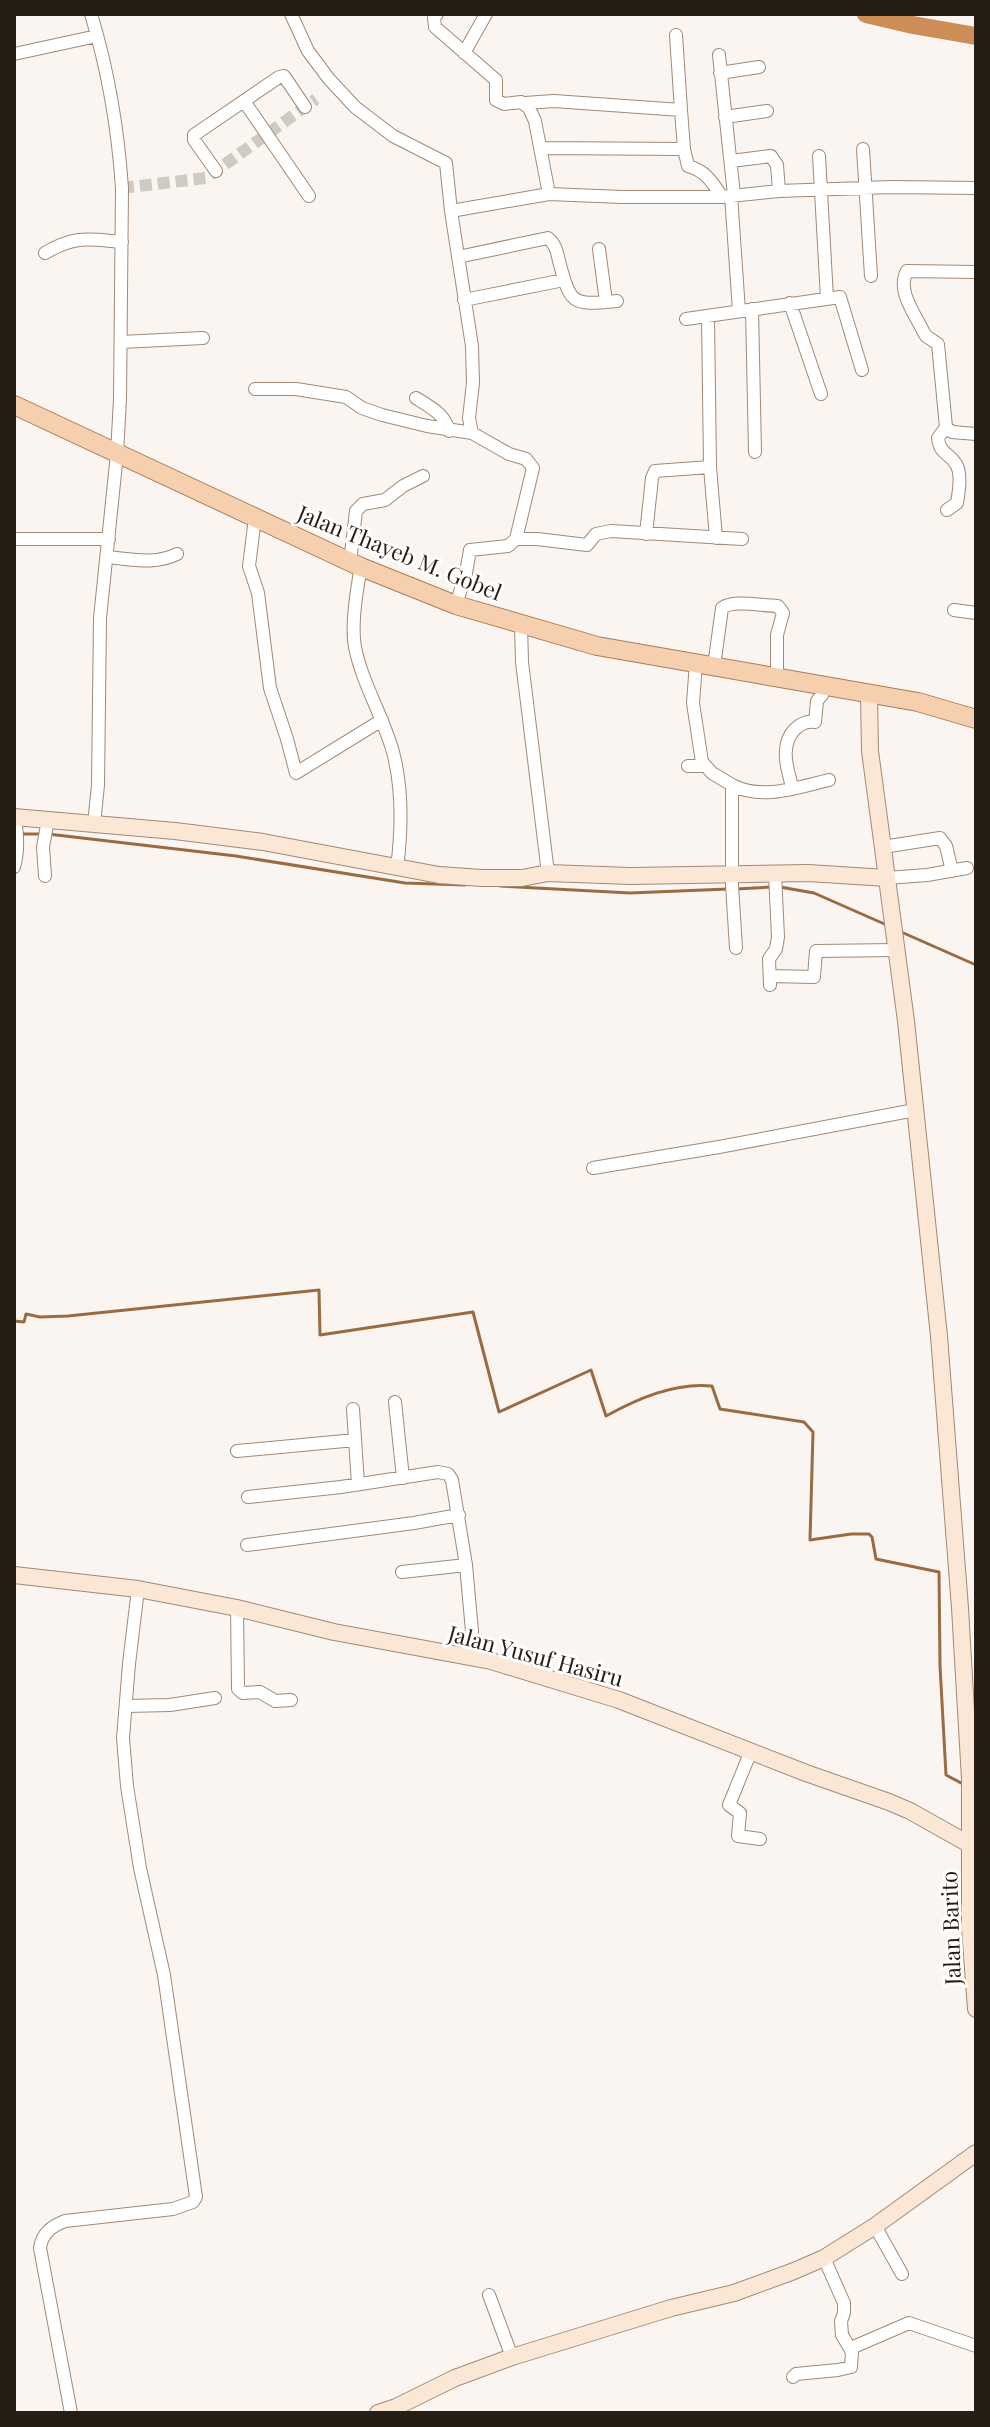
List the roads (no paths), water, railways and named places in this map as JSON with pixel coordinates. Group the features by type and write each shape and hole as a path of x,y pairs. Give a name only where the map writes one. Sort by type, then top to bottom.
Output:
{"main road":[{"name":"Jalan Thayeb M. Gobel","path":"14,405 355,564 456,605 597,646 918,702 976,719"}],"street":[{"path":"91,14 108,82 120,159 122,242 117,454 99,632 98,785 94,824"},
{"path":"291,14 308,51 355,107 393,136 445,161 472,346 473,383 469,418 472,433"},
{"path":"437,14 435,27 496,80 496,100 504,104 554,101 681,110"},
{"path":"464,53 486,14"},
{"path":"676,35 684,149 688,166 699,169 729,196"},
{"path":"14,54 97,36"},
{"path":"719,55 731,161 729,196 746,310 755,452"},
{"path":"720,73 759,67"},
{"path":"216,171 194,140 194,135 283,76 305,107"},
{"path":"244,101 309,196"},
{"path":"525,103 532,112 549,194"},
{"path":"725,117 767,111"},
{"path":"541,148 684,149"},
{"path":"863,149 871,276"},
{"path":"731,161 771,156 777,165 779,191"},
{"path":"819,156 827,298"},
{"path":"451,211 549,194 729,196 866,188 976,188"},
{"path":"45,253 81,238 122,242"},
{"path":"458,257 548,238 555,245 569,294 586,304 612,302 599,249"},
{"path":"947,510 957,503 959,483 955,463 939,447 938,438 946,427 938,344 923,331 906,297 903,279 907,271 976,272"},
{"path":"464,300 564,280"},
{"path":"686,319 840,297 862,370"},
{"path":"790,303 821,394"},
{"path":"708,316 710,467 716,538"},
{"path":"121,342 203,338"},
{"path":"255,389 296,389 346,397 362,408 382,415 449,431 472,433 492,446 526,459 532,465 516,539 508,546 470,550 456,605"},
{"path":"416,398 446,419 449,431"},
{"path":"946,427 952,432 976,434"},
{"path":"646,534 655,471 710,467"},
{"path":"397,868 401,800 395,761 355,646 356,511 368,502 385,500 423,476"},
{"path":"255,518 249,566 258,593 270,688 296,773 382,720"},
{"path":"516,539 587,545 596,534 603,532 742,539"},
{"path":"14,539 109,539"},
{"path":"107,557 150,561 177,554"},
{"path":"777,677 777,635 783,613 778,606 725,605 693,703 705,766 732,785 748,791 773,793 829,780"},
{"path":"954,610 976,613"},
{"path":"521,625 522,662 548,873"},
{"path":"792,788 786,746 804,722 815,728 817,701 822,695 823,686"},
{"name":"Jalan Barito","path":"869,695 869,738 896,937 939,1336 970,1779 973,1847 970,1928 976,2009"},
{"path":"688,766 705,766"},
{"path":"732,785 736,948"},
{"path":"14,867 17,855 16,826 46,829 94,824 263,842 439,875 482,878 522,878 548,873 733,885 887,878 967,868"},
{"path":"45,876 43,847 46,829"},
{"path":"883,847 940,838 946,846 952,871"},
{"path":"775,883 778,937 776,949 769,956 770,981 814,977 816,951 896,937"},
{"path":"593,1168 915,1110"},
{"path":"395,1402 403,1478"},
{"path":"353,1409 358,1484"},
{"path":"237,1451 355,1440"},
{"path":"248,1497 438,1472 448,1474 459,1515 466,1565 472,1631 468,1656"},
{"path":"247,1545 459,1515"},
{"path":"402,1572 466,1565"},
{"name":"Jalan Yusuf Hasiru","path":"14,1575 138,1589 237,1608 334,1632 468,1656 619,1700 910,1811 973,1847"},
{"path":"71,2413 41,2241 53,2226 65,2221 173,2209 193,2202 196,2197 164,1975 131,1821 123,1738 138,1589"},
{"path":"237,1608 238,1689 243,1693 260,1692 275,1701 291,1700"},
{"path":"126,1706 170,1705 215,1698"},
{"path":"751,1751 729,1805 740,1813 738,1836 760,1839"},
{"path":"378,2413 455,2378 512,2357 657,2312 734,2293 824,2258 875,2226 976,2153"},
{"path":"875,2226 902,2274"},
{"path":"793,2377 796,2374 851,2367 851,2348 843,2340 840,2327 844,2303 824,2258"},
{"path":"489,2295 512,2357"},
{"path":"851,2348 909,2323 976,2346"}],"waterway":[{"path":"866,14 976,36"},
{"path":"20,834 40,834"},
{"path":"48,834 236,856 405,883 465,885"},
{"path":"500,886 630,893 728,889"},
{"path":"736,889 772,887"},
{"path":"780,887 814,893 889,926"},
{"path":"899,931 976,965"},
{"path":"14,1321 24,1322 26,1314 68,1316 319,1290 320,1335 473,1312 499,1412 591,1370 606,1416 657,1393 698,1385 712,1386 720,1409 804,1422 813,1432 810,1540 869,1534 876,1559 939,1572 946,1775 963,1784"}],"tunnel":[{"path":"122,188 206,178 316,99"}]}
